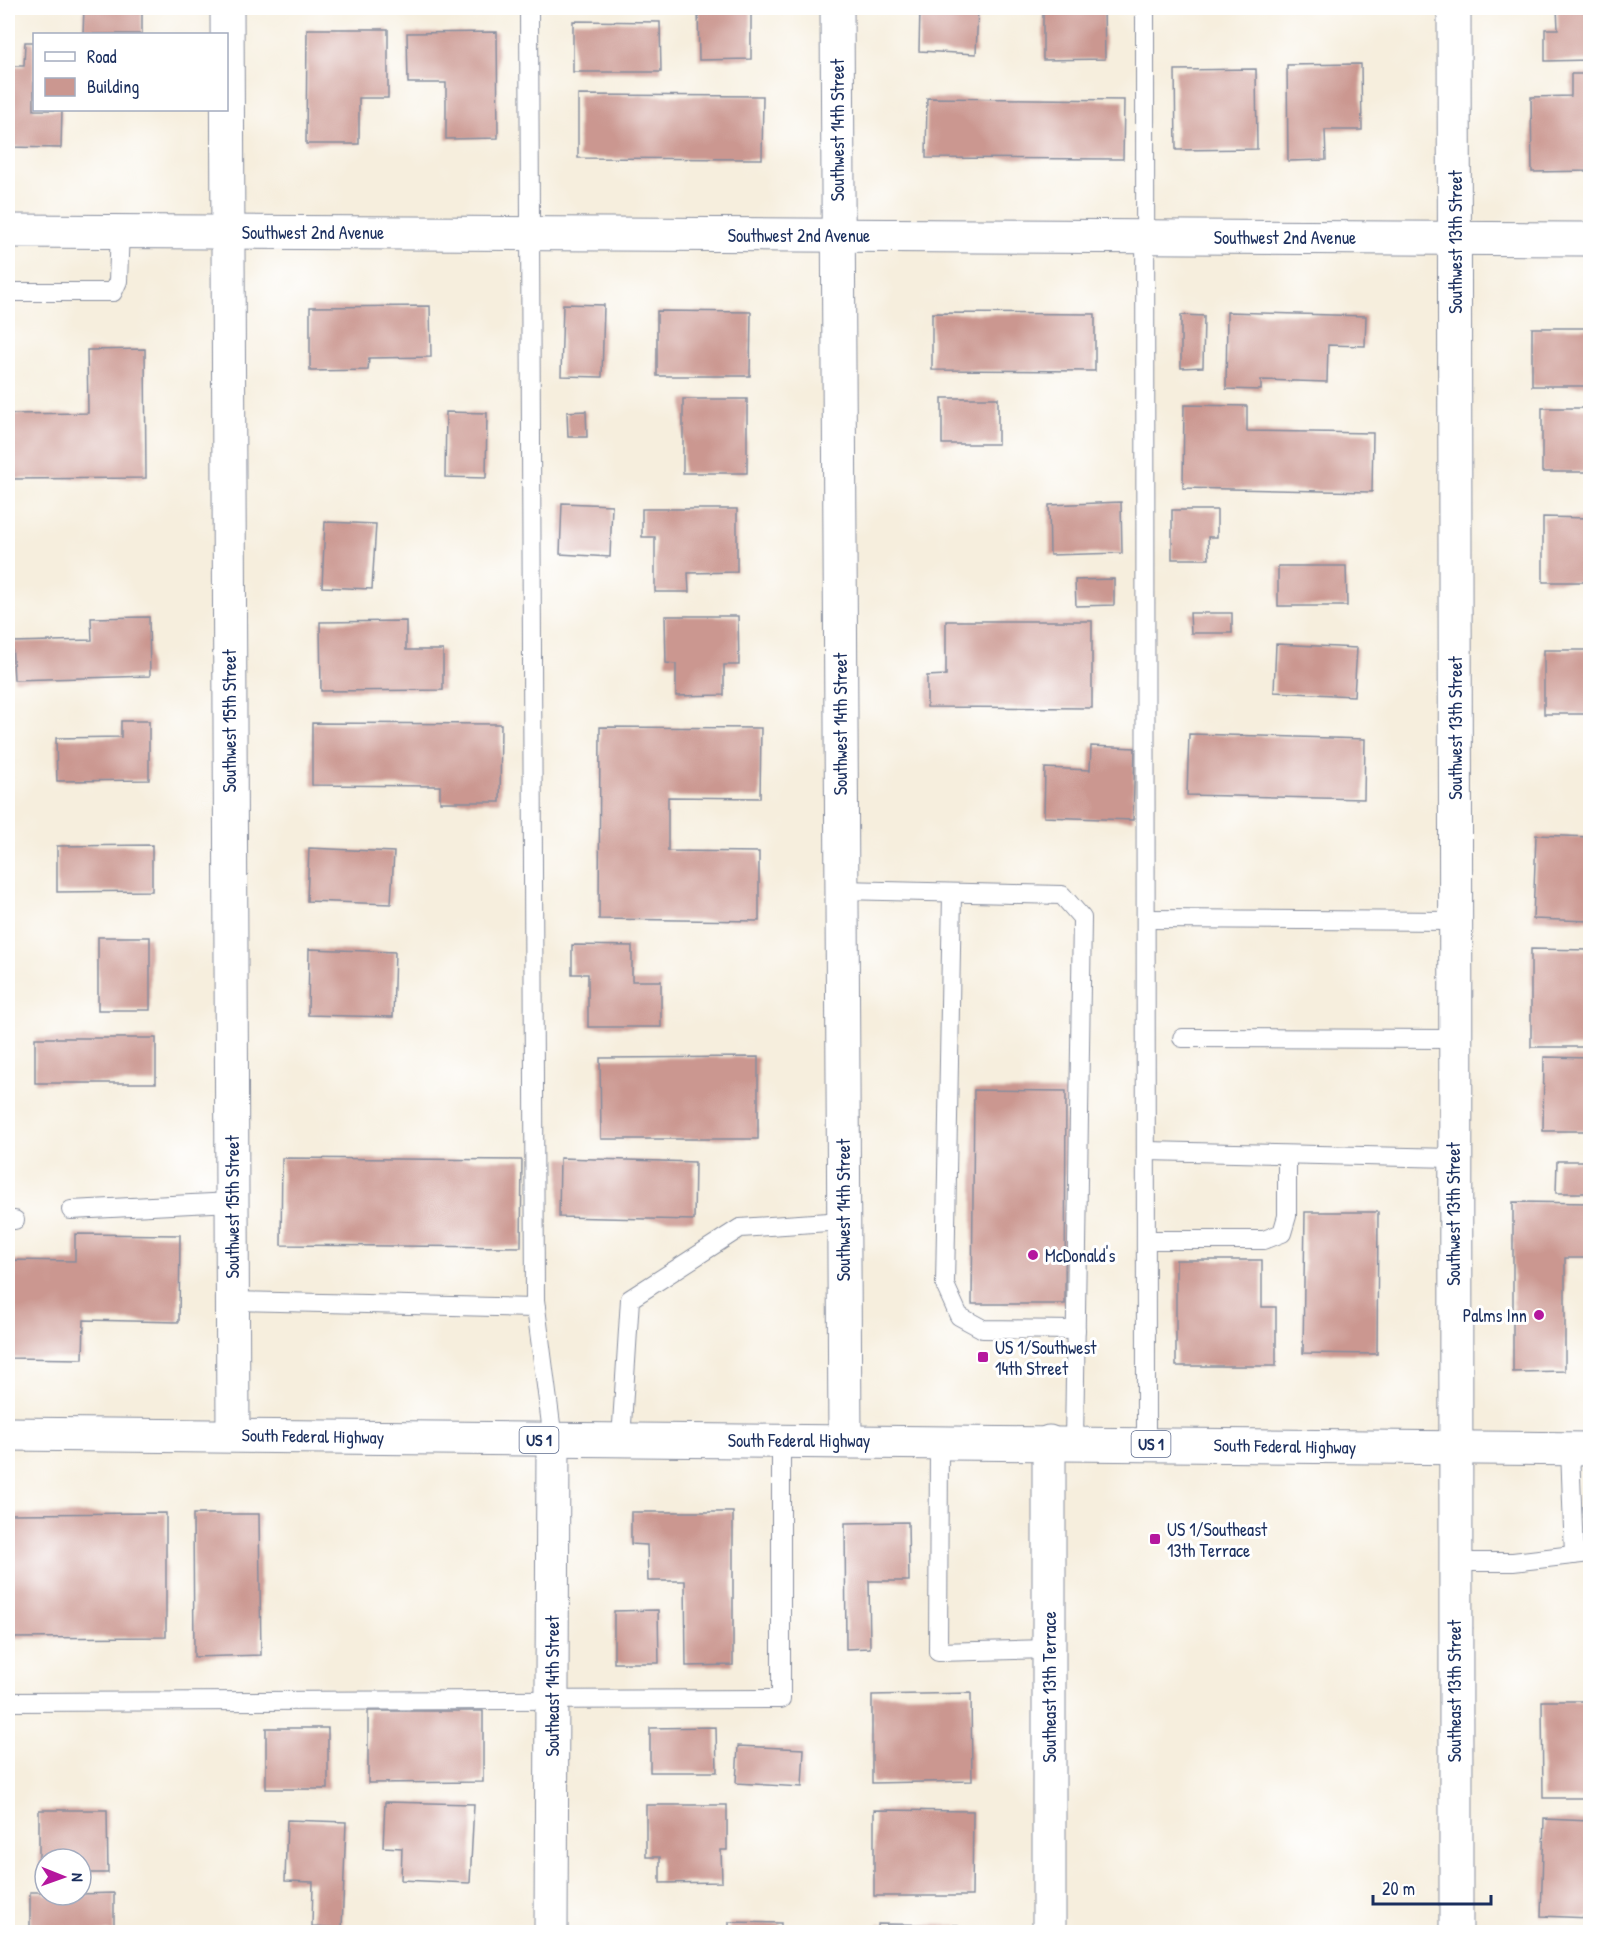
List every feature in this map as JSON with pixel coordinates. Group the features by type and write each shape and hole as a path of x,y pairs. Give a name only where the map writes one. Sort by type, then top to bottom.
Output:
{"street":[{"name":"Southwest 15th Street","path":"227,8 227,33"},
{"name":"Southwest 14th Street","path":"837,8 844,1440"},
{"name":"Southwest 13th Street","path":"1453,1449 1456,237 1454,8"},
{"name":"Southwest 15th Street","path":"227,111 233,1435"},
{"name":"Southwest 2nd Avenue","path":"8,231 1590,239"},
{"name":"South Federal Highway","path":"8,1434 553,1440 1062,1442 1580,1449"},
{"name":"Southeast 14th Street","path":"551,1932 553,1440"},
{"name":"Southeast 13th Terrace","path":"1049,1932 1049,1649 1062,1442"},
{"name":"Southeast 13th Street","path":"1453,1449 1456,1932"}],"lane":[{"path":"529,8 536,1308 553,1440"},
{"path":"1145,8 1146,1444"},
{"path":"8,292 113,292 118,281 120,231"},
{"path":"841,890 1062,895 1082,918 1076,1330 1062,1442"},
{"path":"952,893 945,1285 959,1316 983,1329 1076,1330"},
{"path":"1146,920 1454,921"},
{"path":"1182,1038 1454,1039"},
{"path":"1146,1151 1453,1158"},
{"path":"1147,1240 1264,1240 1282,1233 1287,1216 1287,1155"},
{"path":"71,1210 232,1202"},
{"path":"621,1440 630,1299 740,1228 843,1221"},
{"path":"233,1301 536,1308"},
{"path":"8,1702 781,1700 781,1440"},
{"path":"939,1442 938,1652 1049,1649"},
{"path":"1453,1562 1513,1562 1582,1554 1580,1449"}],"building":[{"path":"84,8 142,8 142,33 83,33"},
{"path":"698,8 751,8 751,59 699,60"},
{"path":"920,8 978,8 976,54 919,51"},
{"path":"1043,8 1104,8 1105,59 1043,60"},
{"path":"1557,8 1590,8 1590,60 1545,61 1545,29 1558,29"},
{"path":"573,21 660,22 661,72 573,72"},
{"path":"307,29 388,29 388,98 359,98 359,144 306,144"},
{"path":"497,32 498,138 446,139 446,83 408,83 407,33"},
{"path":"25,42 33,42 33,111 62,111 61,148 8,147 8,66 24,66"},
{"path":"1361,64 1362,130 1325,130 1326,160 1288,161 1287,65"},
{"path":"1256,69 1257,149 1176,150 1175,70"},
{"path":"1571,74 1590,74 1590,171 1532,172 1531,97 1571,96"},
{"path":"578,95 763,96 762,159 578,158"},
{"path":"927,98 1124,100 1123,159 926,158"},
{"path":"563,304 604,305 602,377 561,376"},
{"path":"430,306 431,357 369,358 368,370 310,371 310,307"},
{"path":"657,311 751,312 750,376 657,376"},
{"path":"1227,312 1366,316 1365,346 1328,345 1327,382 1261,380 1261,390 1226,389"},
{"path":"932,313 1095,314 1095,371 932,370"},
{"path":"1181,315 1204,316 1203,367 1181,368"},
{"path":"1532,328 1590,328 1590,386 1532,386"},
{"path":"145,349 146,478 8,479 8,414 88,413 87,350"},
{"path":"942,398 998,398 998,444 942,444"},
{"path":"683,399 747,399 747,473 683,473"},
{"path":"1184,405 1247,406 1247,431 1373,433 1372,492 1183,488"},
{"path":"1542,408 1590,408 1590,472 1542,472"},
{"path":"586,411 587,437 568,437 567,412"},
{"path":"446,412 487,413 486,478 445,477"},
{"path":"1121,502 1122,553 1050,555 1049,505"},
{"path":"562,503 612,505 610,557 560,554"},
{"path":"642,509 737,509 737,572 688,573 689,592 655,592 655,537 642,537"},
{"path":"1172,510 1217,510 1217,537 1208,537 1209,559 1172,559"},
{"path":"1543,517 1590,518 1590,582 1543,582"},
{"path":"325,522 376,524 372,589 322,587"},
{"path":"1278,566 1346,566 1347,606 1278,606"},
{"path":"1114,579 1114,605 1076,606 1075,580"},
{"path":"1190,613 1232,613 1232,633 1191,633"},
{"path":"665,616 738,616 739,665 724,665 724,695 676,696 676,664 666,663"},
{"path":"149,617 150,676 14,680 12,642 92,640 91,618"},
{"path":"406,621 406,650 443,650 443,690 321,691 320,622"},
{"path":"946,621 1092,621 1092,708 927,707 927,676 946,675"},
{"path":"1276,644 1357,648 1354,696 1274,692"},
{"path":"1544,650 1590,650 1590,714 1544,714"},
{"path":"121,721 149,721 149,780 57,781 56,738 121,737"},
{"path":"312,723 501,724 500,802 440,802 440,786 312,785"},
{"path":"600,727 761,728 760,798 668,797 668,851 759,852 759,921 599,919"},
{"path":"1189,734 1365,739 1364,799 1187,795"},
{"path":"1091,746 1135,748 1133,820 1044,817 1045,768 1090,770"},
{"path":"1536,835 1590,837 1590,921 1533,919"},
{"path":"152,845 152,891 57,892 57,846"},
{"path":"309,848 394,852 391,904 307,901"},
{"path":"98,937 150,937 150,1010 98,1010"},
{"path":"572,945 632,946 632,981 661,981 661,1027 588,1027 588,974 572,974"},
{"path":"309,949 395,952 393,1017 308,1015"},
{"path":"1531,949 1590,950 1590,1047 1531,1047"},
{"path":"35,1038 156,1038 156,1083 35,1083"},
{"path":"758,1057 758,1139 601,1139 600,1058"},
{"path":"1544,1057 1590,1058 1590,1131 1543,1131"},
{"path":"974,1090 1066,1091 1065,1304 972,1304"},
{"path":"282,1158 522,1160 521,1247 281,1245"},
{"path":"560,1158 695,1162 694,1220 559,1217"},
{"path":"1557,1161 1590,1161 1590,1193 1556,1193"},
{"name":"Palms Inn","path":"1513,1202 1590,1203 1590,1258 1565,1258 1565,1371 1513,1372"},
{"path":"1305,1212 1378,1212 1377,1354 1303,1353"},
{"path":"75,1234 180,1235 179,1322 84,1320 83,1359 8,1358 8,1260 75,1261"},
{"path":"1176,1260 1262,1260 1262,1307 1276,1307 1276,1366 1176,1366"},
{"path":"631,1512 733,1512 733,1665 686,1666 685,1581 648,1581 647,1545 631,1544"},
{"path":"166,1513 166,1637 8,1638 8,1514"},
{"path":"193,1514 259,1514 261,1655 194,1657"},
{"path":"908,1522 909,1581 869,1581 870,1648 846,1649 845,1523"},
{"path":"658,1610 659,1663 614,1663 614,1611"},
{"path":"971,1693 972,1781 872,1783 872,1695"},
{"path":"1542,1701 1590,1701 1590,1798 1543,1798"},
{"path":"368,1711 483,1711 483,1782 368,1783"},
{"path":"716,1727 717,1772 650,1772 650,1728"},
{"path":"266,1728 328,1728 328,1789 266,1789"},
{"path":"738,1746 804,1749 802,1787 736,1783"},
{"path":"385,1802 474,1804 470,1883 401,1880 402,1848 383,1847"},
{"path":"646,1805 727,1805 727,1850 721,1850 722,1882 660,1883 660,1857 646,1857"},
{"path":"39,1810 107,1810 108,1873 93,1873 93,1847 39,1847"},
{"path":"874,1810 973,1811 972,1896 874,1896"},
{"path":"1544,1819 1590,1821 1590,1918 1541,1916"},
{"path":"287,1820 346,1822 342,1928 312,1926 313,1882 285,1881"},
{"path":"30,1892 33,1892 33,1907 93,1907 93,1894 114,1893 114,1932 30,1932"},
{"path":"729,1922 781,1923 781,1932 729,1932"},
{"path":"878,1924 958,1925 958,1932 878,1932"}],"place":[{"name":"McDonald's","path":"1033,1255"},
{"name":"Palms Inn","path":"1539,1315"},
{"name":"US 1/Southwest 14th Street","path":"983,1357"},
{"name":"US 1/Southeast 13th Terrace","path":"1155,1539"}]}
